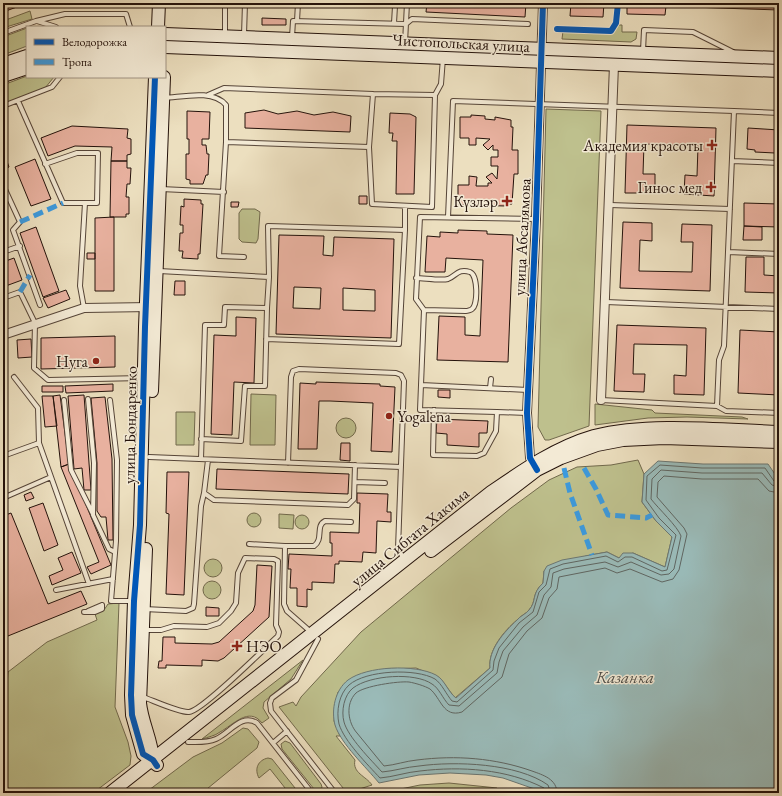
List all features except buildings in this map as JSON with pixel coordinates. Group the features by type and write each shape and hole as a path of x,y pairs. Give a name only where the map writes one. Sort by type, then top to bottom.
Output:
{"main road":[{"path":"158,26 159,3"},
{"path":"165,26 166,3"},
{"name":"Чистопольская улица","path":"166,34 779,58"},
{"name":"Чистопольская улица","path":"166,47 542,63 779,71"},
{"path":"3,64 26,56"},
{"path":"3,76 26,68"},
{"name":"улица Бондаренко","path":"155,78 148,262 151,307 149,457 144,630 140,696 141,712 155,763"},
{"name":"улица Бондаренко","path":"155,763 143,754 131,712 134,601 140,525 144,378 151,307 157,271 164,78"},
{"name":"улица Сибгата Хакима","path":"110,793 188,742 406,560 491,492 535,467 566,447 594,436 620,431 659,429 779,432"},
{"name":"улица Сибгата Хакима","path":"124,793 155,763 315,636 535,467 597,445 623,440 664,438 779,442"}],"street":[{"name":"улица Абсалямова","path":"535,467 530,458 527,413 536,219 543,3"},
{"path":"601,400 610,205 614,65"},
{"path":"3,335 35,323 84,308 151,307"}],"lane":[{"path":"225,3 225,37"},
{"path":"244,3 244,37"},
{"path":"297,21 298,3"},
{"path":"405,44 406,3"},
{"path":"394,23 395,6"},
{"path":"3,33 36,21 65,14 126,14 130,26"},
{"path":"292,40 293,20 406,24 412,18 528,24"},
{"path":"36,21 53,26"},
{"path":"643,53 644,30 686,31 693,32 740,56"},
{"path":"373,94 369,147 372,204 405,207 432,207 435,95 441,84 443,58"},
{"path":"3,106 52,87 59,78"},
{"path":"164,98 208,95 224,88 435,95"},
{"path":"208,95 223,101 226,105 224,192 218,256 244,257"},
{"path":"448,217 453,100 779,113"},
{"path":"18,101 45,164 63,203 97,203 98,153 77,153 45,164"},
{"path":"717,406 719,360 724,346 734,111"},
{"path":"226,142 369,147"},
{"path":"732,161 779,163"},
{"path":"3,185 20,222 13,230 40,305"},
{"path":"161,189 224,192"},
{"path":"84,308 80,286 85,203"},
{"path":"610,205 730,209"},
{"path":"266,339 399,344 405,207"},
{"path":"527,413 420,410 424,310 416,298 416,278 420,217 536,219"},
{"path":"201,439 241,441 245,386 265,386 269,277 268,226 405,230"},
{"path":"3,252 20,246"},
{"path":"728,252 779,254"},
{"path":"148,262 157,271 269,277"},
{"path":"416,278 447,279 457,272 469,272 474,274 476,279 475,305 472,310 424,310"},
{"path":"3,298 20,292 35,323 34,368 48,380 144,378"},
{"path":"606,302 779,309"},
{"path":"201,459 205,326 224,325 225,307 267,308"},
{"path":"288,463 291,376 293,372 299,369 396,373 404,378 398,549 406,560"},
{"path":"14,377 38,408 39,443 89,584"},
{"path":"490,379 490,388"},
{"path":"421,385 528,390"},
{"path":"659,397 659,403"},
{"path":"88,399 94,463 93,514"},
{"path":"64,400 72,470 109,549 115,552"},
{"path":"110,400 117,460 115,552 111,601 134,601"},
{"path":"601,400 717,406 726,410 779,412"},
{"path":"434,410 433,454 477,456 484,452 496,431 497,412"},
{"path":"3,456 39,443"},
{"path":"149,457 288,463 345,463 355,465 401,467"},
{"path":"144,609 186,611 193,608 201,506 208,460"},
{"path":"204,493 214,500 348,505 354,499 355,465"},
{"path":"3,498 51,477"},
{"path":"355,482 385,483"},
{"path":"249,544 314,546 319,540 322,522 351,522"},
{"path":"285,546 284,604 288,611 315,636 296,680 271,700 270,708 335,793"},
{"path":"140,696 185,712 195,710 225,685 278,636 279,632 276,625 278,561 274,558 244,558 238,573 235,606 215,625 207,627 174,626 161,630 144,630"},
{"path":"56,590 113,579"},
{"path":"188,742 203,742 216,739 245,720 254,721 260,726 312,793"},
{"path":"273,743 287,731"},
{"path":"325,793 332,788"}],"green space":[{"path":"30,11 32,19 3,28 3,21"},
{"path":"616,25 622,25 622,32 637,32 636,39 631,42 562,39 563,31 612,32"},
{"path":"26,28 26,46 3,55 3,37"},
{"path":"26,76 26,78 53,78 45,88 3,104 3,85"},
{"path":"546,109 601,111 589,426 549,440 545,440 538,427"},
{"path":"242,209 255,209 260,212 258,239 256,243 242,242 239,239 239,213"},
{"path":"251,394 276,395 275,445 250,445"},
{"path":"595,404 652,410 655,413 742,417 748,419 687,417 648,418 595,425"},
{"path":"176,412 195,412 194,445 176,445"},
{"path":"346,418 353,421 356,428 353,435 346,438 339,435 336,428 339,421"},
{"path":"638,460 644,474 642,502 656,521 672,537 665,567 633,553 619,558 607,552 586,556 544,571 543,583 535,594 533,604 528,611 502,635 494,648 490,661 490,668 455,698 440,678 416,668 388,669 356,676 338,692 334,721 340,736 336,736 355,760 357,771 372,785 347,793 279,707 293,702 296,706 301,697 361,632 511,508 549,480 577,467 611,465"},
{"path":"251,513 257,513 261,517 261,523 257,527 251,527 247,523 247,517"},
{"path":"279,514 294,515 293,529 279,528"},
{"path":"299,515 305,515 309,519 309,525 305,529 299,529 295,525 295,519"},
{"path":"213,559 219,562 222,568 219,574 213,577 207,574 204,568 207,562"},
{"path":"212,581 218,584 221,590 218,596 212,599 206,596 203,590 206,584"},
{"path":"119,603 115,707 128,742 131,756 130,765 93,793 3,793 3,685 7,684 8,672 47,642 97,620 95,614 104,610 108,604"},
{"path":"303,660 291,679 264,702 263,708 269,718 262,723 257,718 252,716 241,718 216,734 202,739"},
{"path":"243,728 248,729 259,742 257,748 202,793 145,793 193,757 222,743"},
{"path":"285,741 290,743 321,784 321,790 317,791 314,789 282,749 281,744"},
{"path":"268,758 272,759 299,793 289,793 270,769 259,778 257,771 258,765"},
{"path":"449,783 497,788 496,793 391,793 391,791 420,785"}],"water":[{"name":"Казанка","path":"658,461 703,464 768,464 779,480 779,793 546,793 503,778 486,775 450,773 419,775 379,783 354,755 343,740 335,725 335,701 344,684 356,675 379,669 416,669 427,671 439,677 456,698 490,668 490,661 494,648 502,636 520,617 528,611 533,604 535,594 543,583 544,571 547,566 562,560 607,552 619,558 623,553 633,553 665,567 672,537 656,521 642,502 644,474"}],"marked path":[{"path":"20,222 63,203"},
{"path":"20,292 30,275"},
{"path":"564,468 570,493 592,555"},
{"path":"584,468 608,515 646,518 652,515"}],"cycle path":[{"path":"537,470 530,458 527,413 536,219 543,3"},
{"path":"557,29 611,31 616,23 618,3"},
{"path":"155,78 145,327 140,525 134,601 131,695 132,715 143,754 153,760 157,766"}],"place":[{"name":"Академия красоты","path":"712,145"},
{"name":"Гинос мед","path":"711,187"},
{"name":"Күзләр","path":"507,201"},
{"name":"Нуга","path":"96,361"},
{"name":"Yogalena","path":"389,416"},
{"name":"НЭО","path":"237,646"}]}
